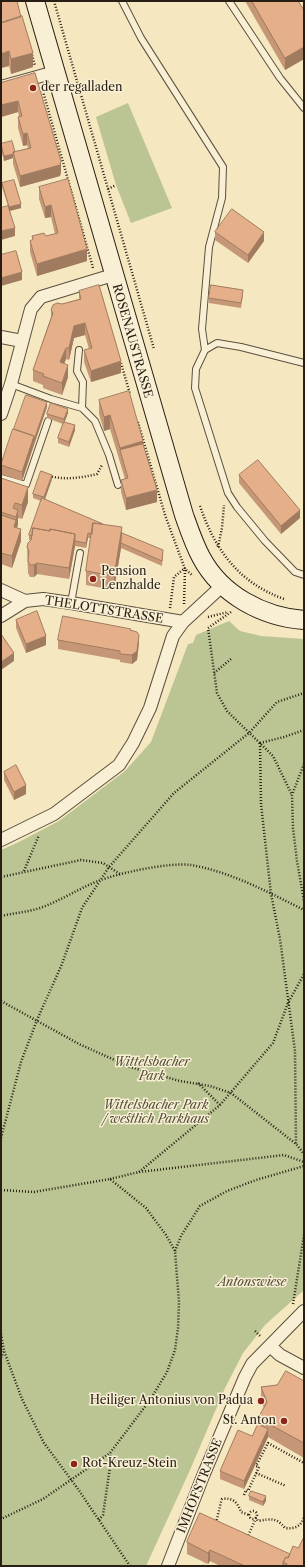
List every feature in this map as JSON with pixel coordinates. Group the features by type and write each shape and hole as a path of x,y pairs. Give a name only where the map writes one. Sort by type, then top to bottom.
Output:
{"main road":[{"name":"ROSENAUSTRASSE","path":"35,1 184,515 202,558 212,574 242,601 274,615 304,620"}],"street":[{"path":"1,87 55,72"},
{"path":"1,414 11,384 31,309 41,297 114,275"},
{"path":"1,337 22,341"},
{"path":"1,840 54,814 119,765 133,743 150,708 173,636 183,622 223,585"},
{"name":"THELOTTSTRASSE","path":"1,590 25,601"},
{"name":"THELOTTSTRASSE","path":"1,616 25,601 43,599 183,622"},
{"name":"IMHOFSTRASSE","path":"168,1566 203,1476 245,1376 265,1341 298,1310"},
{"path":"265,1341 280,1355 304,1368"}],"lane":[{"path":"122,1 141,38 223,167 222,198 209,247 202,329 205,350 196,369 195,388 228,493 237,507 265,541 295,572 304,575"},
{"path":"229,1 280,78 304,108"},
{"path":"205,350 217,343 241,347 304,363"},
{"path":"79,350 77,371 83,382 82,408"},
{"path":"11,384 51,399 82,408 95,421 109,455 118,485"},
{"path":"1,478 26,485 48,421"},
{"path":"71,603 80,552"}],"path":[{"name":"ROSENAUSTRASSE","path":"54,1 154,349"},
{"path":"108,189 116,185"},
{"path":"32,470 56,478 88,476 97,474 109,455"},
{"path":"218,547 225,502 228,493"},
{"path":"198,500 207,526 218,547 230,563 244,577 278,597 289,601"},
{"path":"168,620 174,577 185,568 183,622"},
{"path":"230,612 208,628 217,693 227,711 273,756 292,795 294,835 304,900"},
{"path":"214,673 231,659"},
{"path":"1,1138 21,1062 37,1020 62,964 82,908 100,880 109,867 174,793 249,733 277,702 304,693"},
{"path":"260,743 304,730"},
{"path":"260,743 260,804 295,1051 296,1144"},
{"path":"292,795 304,764"},
{"path":"24,871 38,837 54,814"},
{"path":"1,877 81,860 103,863 120,875"},
{"path":"1,916 40,908 80,888 100,880 160,866 190,865 226,874 304,910"},
{"path":"139,1172 220,1105 232,1093 273,1043 288,1003 304,974"},
{"path":"1,1001 78,1044 130,1067 180,1081 198,1083 232,1093 296,1144 304,1154"},
{"path":"198,1083 220,1105"},
{"path":"1,1190 34,1192 110,1179 139,1172 284,1155 304,1162"},
{"path":"175,1251 181,1236 200,1206 228,1191 256,1180 304,1166"},
{"path":"1,1519 44,1500 110,1453 150,1400 167,1372 175,1350 179,1308 175,1251 166,1235 146,1208 110,1179"},
{"path":"298,1310 304,1235"},
{"path":"255,1331 265,1341"},
{"path":"1,1334 4,1351 22,1399 44,1443 130,1566"},
{"path":"1,1358 4,1351"},
{"path":"244,1495 246,1490 248,1491 259,1467 256,1466 266,1442 304,1463"},
{"path":"289,1454 291,1450"},
{"path":"99,1520 103,1515 111,1460 110,1453"},
{"path":"256,1473 286,1486"},
{"path":"222,1525 215,1522 222,1499 227,1498 234,1500 239,1506 240,1512 249,1515 252,1519 256,1518 258,1521 271,1518 280,1522 284,1528 294,1528 302,1522 304,1517"},
{"path":"241,1533 248,1536 257,1514 255,1511 251,1511 249,1515"}],"green space":[{"path":"128,103 172,208 131,223 116,185 96,117"},
{"name":"Wittelsbacher Park","path":"229,621 240,631 261,636 304,639 304,1290 265,1325 243,1353 225,1388 190,1470 146,1566 1,1566 1,850 59,821 125,771 151,742 188,644 193,643 196,635"}],"building":[{"path":"1,1 17,1 21,17 1,23"},
{"path":"252,1 298,1 304,10 304,47 285,58"},
{"path":"22,16 33,53 11,59 9,51 1,54 1,23"},
{"path":"35,73 61,161 60,165 20,176 13,152 31,148 27,133 23,134 18,117 22,116 18,101 1,105 1,83"},
{"path":"12,141 15,152 13,152 14,154 4,156 1,144"},
{"path":"68,179 87,249 37,264 30,241 33,239 32,236 44,233 46,236 58,233 51,205 45,207 39,187"},
{"path":"14,180 21,204 9,207 2,183"},
{"path":"8,206 15,228 1,231 1,208"},
{"path":"232,209 264,232 248,255 215,232"},
{"path":"16,251 22,272 1,278 1,255"},
{"path":"99,285 121,361 91,371 84,350 92,348 85,323 74,326 69,348 66,348 60,362 68,365 62,383 43,376 44,374 33,370 53,313 51,310 53,305 81,299 79,291"},
{"path":"211,285 243,290 241,303 209,298"},
{"path":"129,391 143,441 120,448 110,415 104,417 99,400"},
{"path":"26,395 47,402 34,440 34,436 14,429"},
{"path":"51,403 68,409 64,419 47,414"},
{"path":"64,422 75,425 69,442 58,438"},
{"path":"13,429 34,436 22,472 1,465"},
{"path":"143,444 157,490 126,498 121,480 128,478 120,450"},
{"path":"258,460 300,510 281,526 239,475"},
{"path":"41,471 52,475 44,497 33,494"},
{"path":"1,478 28,487 22,505 15,503 13,508 18,510 16,517 1,512"},
{"path":"42,498 103,524 93,523 92,534 88,533 86,543 75,541 75,534 50,529 50,531 33,528 32,536 29,535"},
{"path":"1,515 16,520 14,527 21,529 12,556 1,553"},
{"path":"93,523 122,527 114,576 86,571"},
{"path":"33,528 50,531 50,529 75,534 69,568 37,563 30,565 28,561 29,551 27,547 31,540"},
{"path":"122,533 163,550 162,561 121,543"},
{"path":"37,611 46,636 26,644 16,620"},
{"path":"63,616 131,629 130,630 137,632 139,635 137,651 132,655 120,654 120,651 58,640"},
{"path":"1,634 14,653 1,662"},
{"path":"16,765 26,785 14,792 4,772"},
{"name":"St. Anton","path":"286,1371 304,1381 304,1443 258,1418 267,1402 261,1387 277,1385"},
{"path":"258,1424 268,1429 244,1481 220,1471 238,1430 252,1436"},
{"path":"251,1491 266,1496 263,1502 249,1496"},
{"path":"200,1513 290,1554 283,1562 283,1565 286,1566 245,1566 210,1550 208,1553 187,1542"},
{"path":"304,1537 304,1566 286,1566 287,1564 283,1562 286,1557 288,1558 293,1546 298,1548"}],"place":[{"name":"der regalladen","path":"33,88"},
{"name":"Pension Lenzhalde","path":"93,579"},
{"name":"Heiliger Antonius von Padua","path":"261,1401"},
{"name":"St. Anton","path":"284,1421"},
{"name":"Rot-Kreuz-Stein","path":"74,1464"}],"park label":[{"name":"Wittelsbacher Park / westlich Parkhaus","path":"156,1113"},
{"name":"Antonswiese","path":"252,1283"}]}
